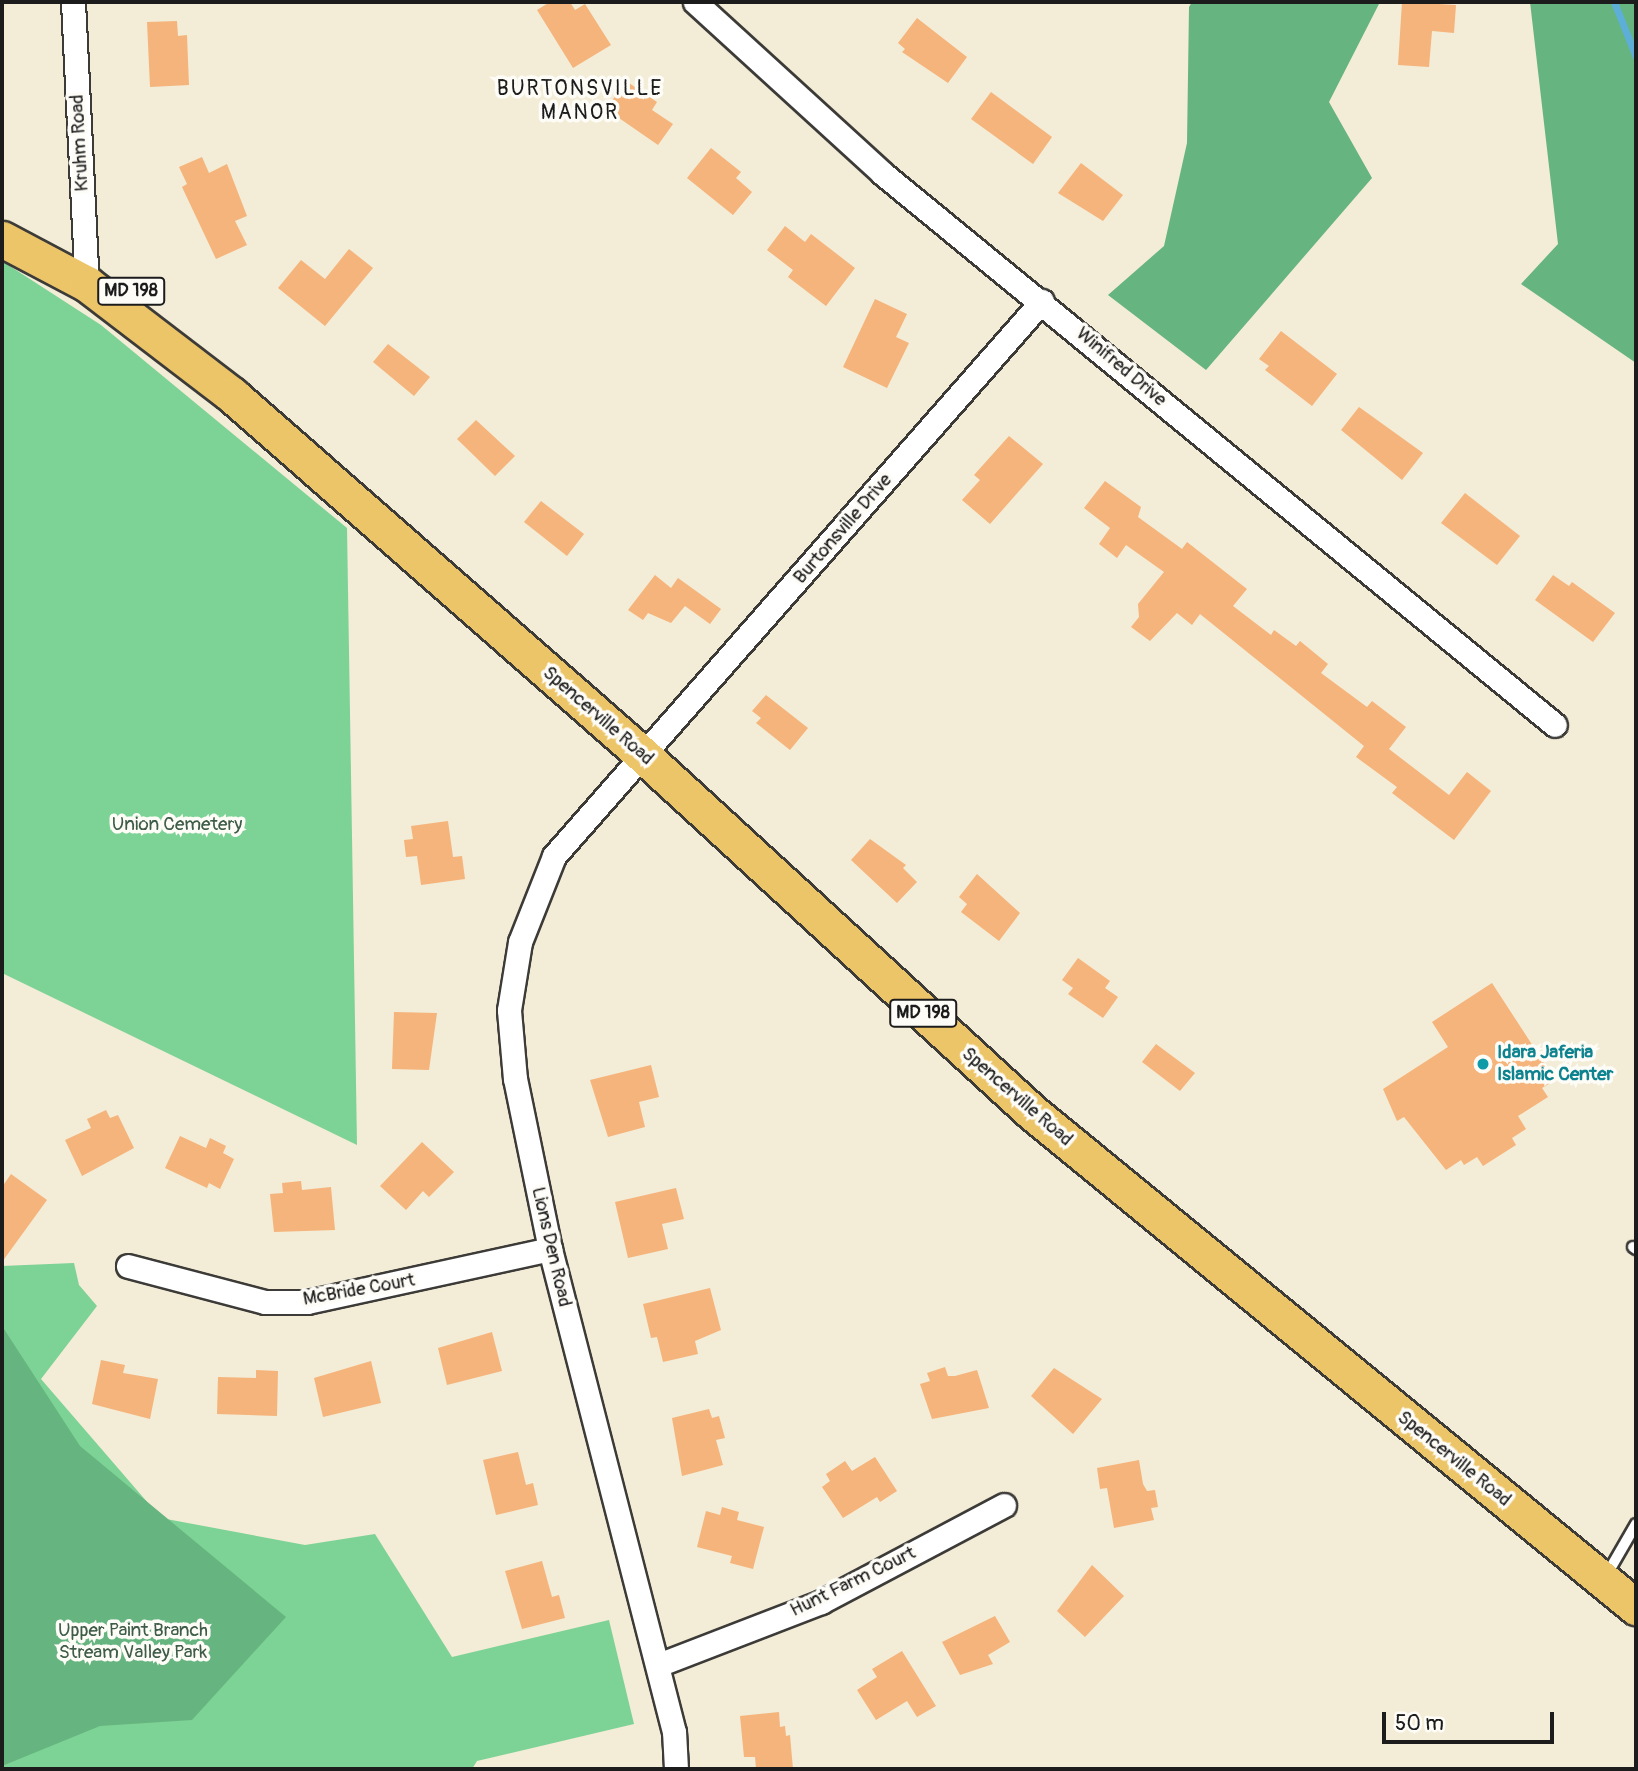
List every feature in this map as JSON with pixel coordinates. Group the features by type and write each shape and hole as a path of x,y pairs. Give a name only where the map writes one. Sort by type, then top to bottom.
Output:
{"main road":[{"name":"Spencerville Road","path":"2,221 86,272"},
{"name":"Spencerville Road","path":"2,239 134,293 216,365 232,395 645,757 1033,1113 1636,1608"}],"street":[{"name":"Kruhm Road","path":"73,2 86,272"},
{"name":"Winifred Drive","path":"695,2 882,173 1042,301 1555,725"},
{"name":"Burtonsville Drive","path":"645,757 1042,301"},
{"name":"Lions Den Road","path":"645,757 554,856 520,942 509,1010 515,1079 550,1249 611,1498 658,1665 674,1732 676,1769"},
{"name":"McBride Court","path":"128,1266 265,1302 307,1301 550,1249"},
{"name":"Hunt Farm Court","path":"658,1665 821,1602 1004,1505"}],"lane":[{"path":"1603,1581 1636,1524"}],"green space":[{"path":"1192,2 1380,2 1329,102 1372,178 1206,370 1108,295 1164,246 1187,143 1189,7"},
{"path":"1530,2 1636,2 1636,363 1521,284 1558,244"},
{"name":"Union Cemetery","path":"2,261 101,325 347,528 357,1145 2,973"},
{"name":"Upper Paint Branch Stream Valley Park","path":"74,1263 79,1285 97,1306 41,1379 161,1518 305,1545 375,1534 452,1657 609,1620 634,1724 477,1761 472,1769 2,1769 2,1266"},
{"path":"2,1326 80,1446 286,1617 192,1720 100,1726 2,1766"}],"building":[{"path":"550,2 570,2 575,10 585,4 611,45 573,68 537,10"},
{"path":"1402,2 1456,5 1454,33 1432,31 1429,67 1398,65"},
{"path":"917,18 967,57 948,83 902,52 905,49 898,43"},
{"path":"177,21 178,36 187,35 189,85 150,87 147,22"},
{"path":"626,81 657,102 652,110 673,124 658,145 606,109"},
{"path":"991,92 1052,137 1033,164 971,119"},
{"path":"711,148 741,172 736,178 752,192 733,215 687,178"},
{"path":"202,157 209,173 227,164 247,216 235,221 247,245 216,259 182,187 187,184 179,167"},
{"path":"1081,163 1123,195 1103,221 1058,193"},
{"path":"785,226 805,242 811,234 855,268 826,306 788,277 793,270 767,250"},
{"path":"349,249 373,268 325,326 278,288 301,260 325,279"},
{"path":"875,299 907,314 896,337 909,343 887,388 843,367"},
{"path":"1281,331 1337,374 1312,406 1265,370 1269,366 1259,359"},
{"path":"388,344 430,377 414,396 373,362"},
{"path":"1359,407 1423,453 1402,480 1341,430"},
{"path":"476,420 515,456 495,476 457,439"},
{"path":"1009,436 1043,464 990,524 962,500 980,480 974,475"},
{"path":"1105,481 1141,507 1138,517 1182,549 1187,542 1247,589 1233,606 1271,635 1274,630 1296,646 1300,641 1328,664 1321,673 1367,707 1372,701 1406,727 1389,749 1449,795 1467,772 1491,791 1454,840 1392,793 1397,787 1356,757 1364,746 1200,614 1192,625 1177,613 1150,641 1131,627 1139,617 1138,604 1164,572 1126,545 1117,558 1099,544 1110,528 1084,508"},
{"path":"1465,493 1520,536 1497,565 1441,523"},
{"path":"541,501 584,534 567,556 524,522"},
{"path":"655,575 671,588 678,578 721,609 710,624 685,606 671,623 648,613 643,620 628,610"},
{"path":"1553,575 1569,586 1572,582 1615,613 1593,642 1535,600"},
{"path":"766,695 808,728 790,750 756,723 761,718 752,711"},
{"path":"448,821 453,857 462,856 465,879 421,885 417,856 406,857 404,840 413,839 411,826"},
{"path":"870,839 906,865 903,868 917,882 897,903 851,860"},
{"path":"977,874 1020,913 999,941 961,912 967,904 959,897"},
{"path":"1078,958 1110,981 1105,988 1118,997 1103,1018 1068,994 1073,988 1062,980"},
{"name":"Idara Jaferia Islamic Center","path":"1492,983 1555,1080 1542,1088 1548,1097 1518,1116 1526,1129 1512,1138 1516,1145 1483,1166 1477,1157 1464,1165 1461,1160 1446,1170 1404,1117 1397,1121 1383,1089 1448,1047 1432,1022"},
{"path":"394,1012 437,1013 429,1070 392,1069"},
{"path":"1156,1044 1195,1073 1180,1091 1142,1062"},
{"path":"651,1065 659,1097 639,1102 645,1127 608,1137 590,1080"},
{"path":"106,1110 110,1118 118,1115 134,1148 82,1176 65,1140 91,1128 87,1119"},
{"path":"180,1136 206,1148 210,1138 226,1146 223,1153 234,1159 220,1189 209,1183 207,1188 165,1168"},
{"path":"422,1142 454,1172 429,1197 423,1191 406,1210 380,1186"},
{"path":"11,1174 47,1200 2,1262 2,1187"},
{"path":"301,1181 302,1190 331,1187 335,1230 274,1232 270,1194 283,1193 282,1183"},
{"path":"676,1188 684,1219 662,1224 668,1249 628,1258 615,1202"},
{"path":"710,1288 721,1330 695,1341 698,1354 663,1362 657,1337 651,1338 643,1304"},
{"path":"492,1332 502,1371 447,1385 438,1348"},
{"path":"101,1360 125,1365 123,1373 158,1379 150,1419 92,1404"},
{"path":"371,1361 381,1403 323,1417 314,1378"},
{"path":"945,1367 948,1376 977,1370 989,1408 932,1419 920,1384 930,1381 927,1373"},
{"path":"1054,1368 1102,1399 1073,1434 1031,1396"},
{"path":"256,1370 278,1371 277,1416 217,1414 218,1377 256,1378"},
{"path":"709,1409 712,1418 719,1416 725,1438 716,1440 723,1465 682,1476 672,1418"},
{"path":"518,1452 526,1485 533,1483 538,1505 496,1515 483,1460"},
{"path":"875,1457 897,1491 880,1502 877,1497 843,1518 822,1487 830,1481 826,1474 845,1461 852,1471"},
{"path":"1139,1460 1143,1484 1147,1491 1155,1490 1158,1507 1151,1508 1154,1520 1114,1528 1107,1488 1100,1489 1097,1468"},
{"path":"722,1507 739,1512 737,1520 764,1527 753,1569 730,1563 732,1556 697,1547 706,1511 720,1515"},
{"path":"542,1561 552,1597 559,1595 565,1618 522,1629 505,1571"},
{"path":"1092,1565 1124,1596 1085,1637 1057,1611"},
{"path":"995,1616 1010,1642 988,1655 993,1664 960,1675 942,1642"},
{"path":"902,1651 936,1706 917,1717 907,1701 876,1720 857,1690 877,1677 872,1669"},
{"path":"779,1712 780,1727 785,1726 786,1736 790,1735 793,1769 756,1769 755,1757 744,1757 740,1716"}],"waterway":[{"path":"1614,2 1636,57"}],"place":[{"name":"Idara Jaferia Islamic Center","path":"1483,1064"}],"district":[{"name":"BURTONSVILLE MANOR","path":"580,101"}]}
